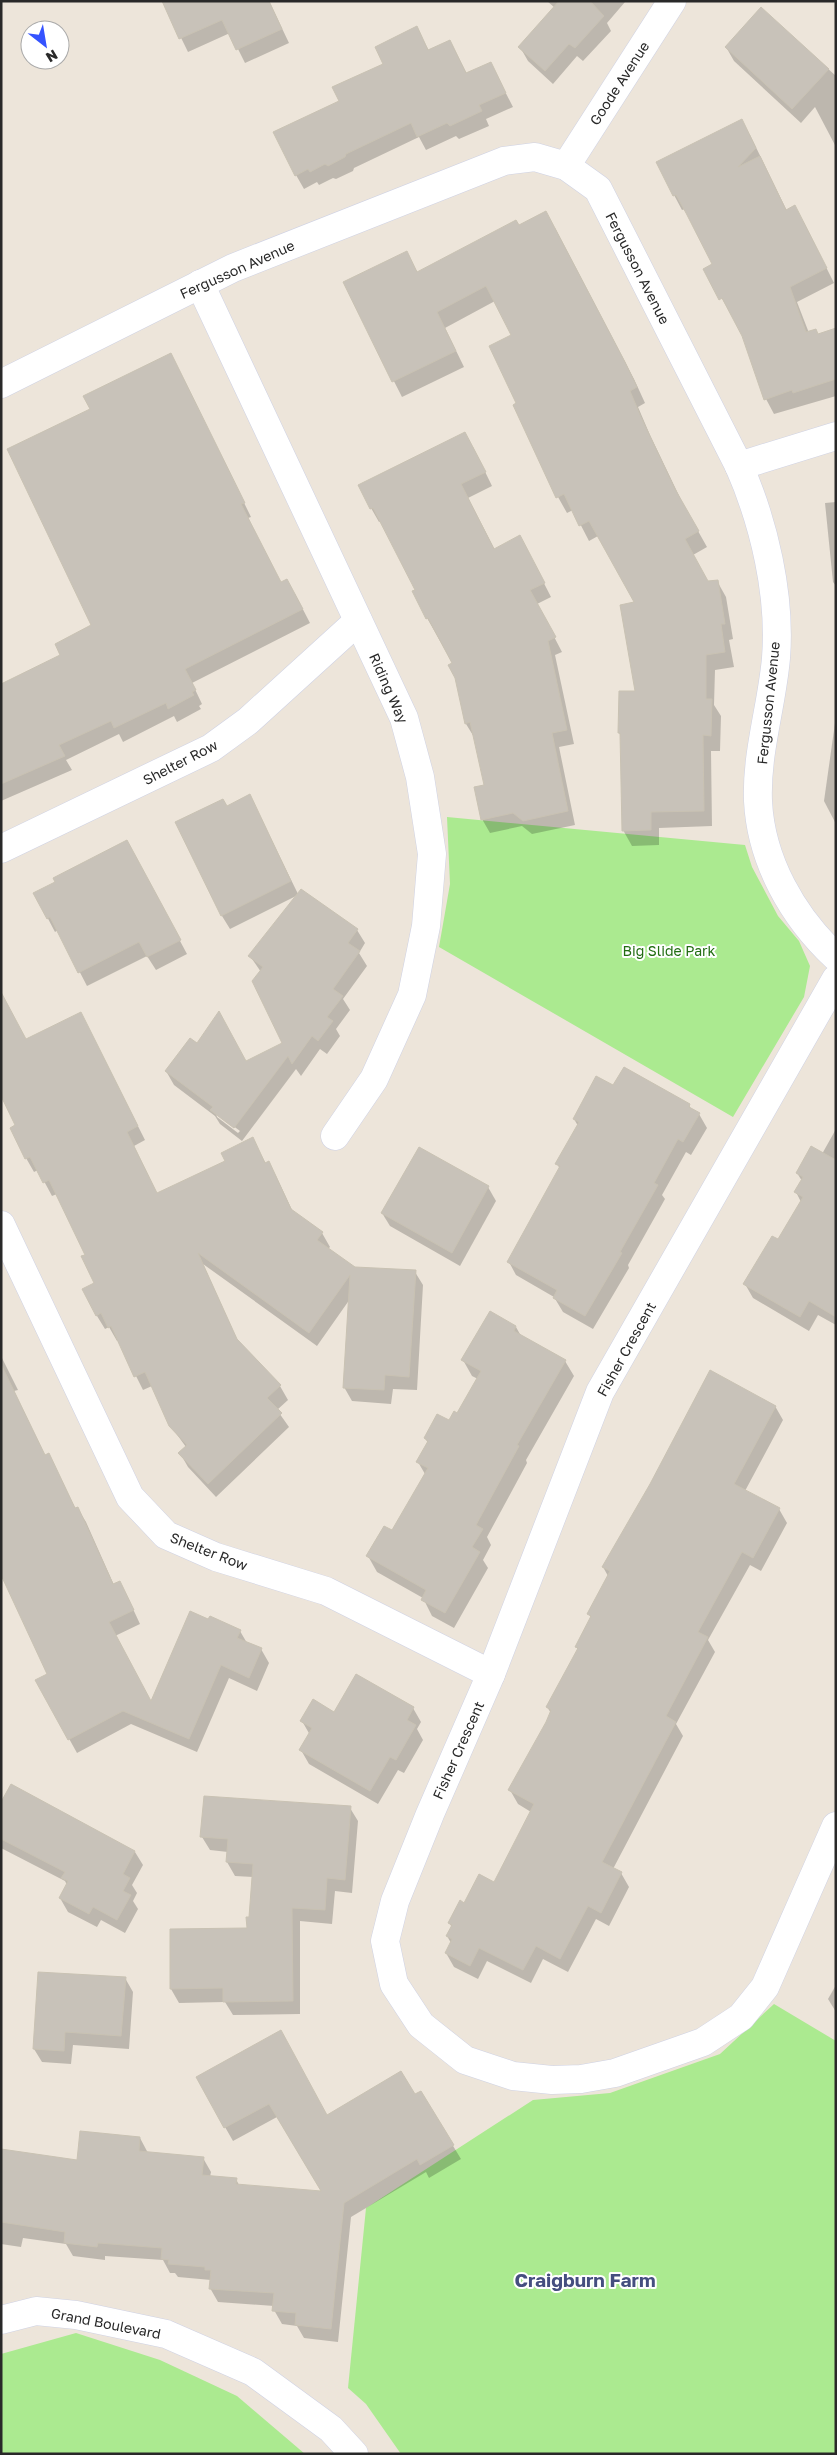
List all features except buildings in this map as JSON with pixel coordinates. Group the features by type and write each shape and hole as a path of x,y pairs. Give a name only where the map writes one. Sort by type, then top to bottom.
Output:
{"street":[{"name":"Goode Avenue","path":"566,166 672,1"},
{"name":"Fergusson Avenue","path":"1,384 232,268 504,161 535,157 566,166 598,189 739,466 753,498 776,597 776,658 763,738 758,800 764,844 786,895 814,936 836,957"},
{"name":"Riding Way","path":"200,284 404,718 420,777 432,854 426,926 412,995 374,1079 335,1136"},
{"path":"739,466 836,436"},
{"name":"Shelter Row","path":"1,849 211,748 248,721 358,621"},
{"name":"Fisher Crescent","path":"836,979 600,1392 491,1674 430,1814 395,1901 385,1941 394,1984 421,2025 465,2060 513,2076 552,2080 582,2079 616,2073 703,2042 741,2017 765,1987 836,1826"},
{"name":"Shelter Row","path":"1,1225 130,1497 166,1535 216,1557 326,1591 491,1674"},
{"name":"Grand Boulevard","path":"1,2320 36,2311 76,2315 166,2334 253,2372 331,2429 354,2454"}],"green space":[{"name":"Big Slide Park","path":"447,817 745,845 752,867 778,916 799,941 810,966 804,997 733,1117 439,947 450,884"},
{"path":"774,2004 836,2041 836,2454 401,2454 366,2404 348,2388 366,2208 533,2100 610,2093 720,2054"},
{"path":"76,2333 160,2360 237,2396 305,2454 1,2454 1,2354"}],"district":[{"name":"Craigburn Farm","path":"585,2279"}]}
